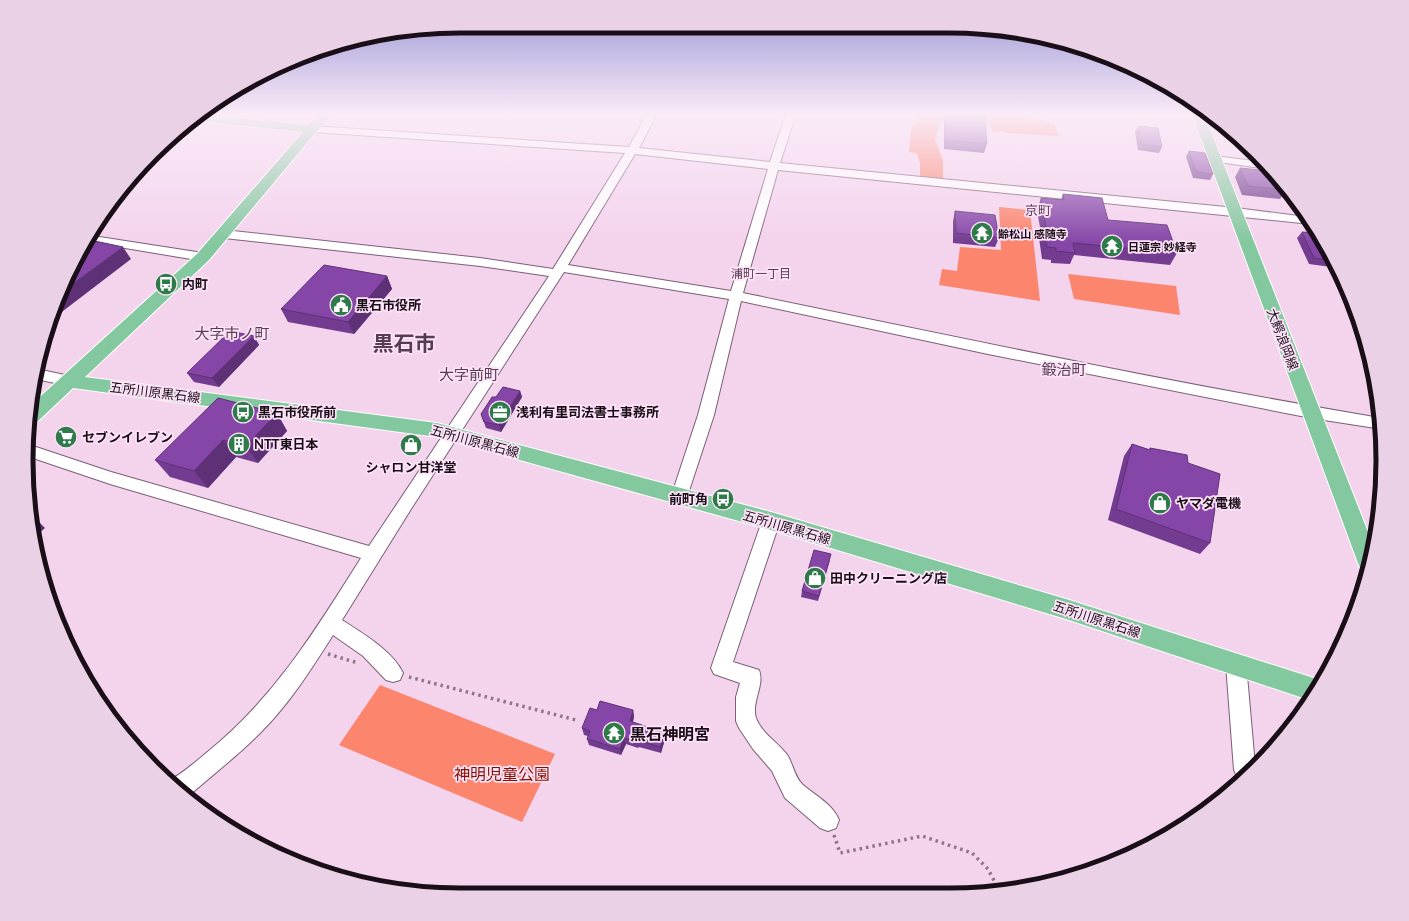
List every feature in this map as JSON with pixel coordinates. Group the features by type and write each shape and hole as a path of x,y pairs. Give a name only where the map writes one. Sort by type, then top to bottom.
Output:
{"main road":[{"path":"36,411 203,256 224,234 289,157"},
{"name":"大鰐浪岡線","path":"1215,159 1365,555"},
{"name":"五所川原黒石線","path":"69,381 437,430 679,498 771,521 1058,606 1310,688"}],"street":[{"path":"183,785 238,742 265,713 313,649 372,554 453,434 558,270 628,157"},
{"path":"694,157 1236,212 1302,220"},
{"path":"679,498 706,416 736,296 777,157"},
{"path":"1215,159 1257,165"},
{"path":"224,234 558,270 736,296 988,349 1311,412 1374,423"},
{"path":"95,239 203,256"},
{"path":"42,375 69,381"},
{"path":"33,452 110,478 372,554"},
{"path":"771,521 721,668 752,677 746,698 746,721 760,742 780,763 793,790 828,820"},
{"path":"330,622 370,650 393,673"},
{"path":"1236,664 1246,767"}],"path":[{"path":"313,649 362,664"},
{"path":"393,673 576,720"},
{"path":"828,820 840,853 922,836 972,852 988,869 996,885"}],"green space":[{"path":"918,157 942,157 943,179 920,178 920,163"},
{"path":"999,207 1030,210 1040,301 939,285 942,269 957,271 960,247 1001,250"},
{"path":"1068,274 1176,286 1180,315 1074,299"},
{"name":"神明児童公園","path":"380,685 555,754 522,822 339,745"}],"building":[{"path":"1191,157 1207,157 1213,174 1196,172"},
{"path":"1240,168 1262,170 1279,189 1248,186"},
{"path":"1063,194 1102,198 1108,220 1167,225 1177,253 1073,243 1075,253 1056,251 1056,248 1047,247 1043,226 1046,227 1041,198 1064,200"},
{"path":"955,211 995,215 999,238 956,233"},
{"path":"1302,232 1310,233 1326,260 1314,258"},
{"path":"94,241 123,247 71,285"},
{"path":"324,265 387,276 348,322 281,309"},
{"path":"230,331 254,336 212,378 187,373"},
{"name":"浅利有里司法書士事務所","path":"503,387 520,391 499,425 484,422 481,414 492,397 496,397"},
{"path":"218,398 277,413 246,446 223,440 194,471 155,460"},
{"name":"ヤマダ電機","path":"1132,444 1150,450 1150,448 1187,455 1188,463 1220,474 1210,543 1116,509"},
{"name":"田中クリーニング店","path":"814,550 831,554 819,596 802,591"},
{"name":"黒石神明宮","path":"600,701 633,710 630,721 665,733 660,747 638,740 637,742 624,738 620,749 587,739 590,731 582,728 590,708 597,710"}],"place":[{"name":"齢松山 感随寺","path":"982,233"},
{"name":"日蓮宗 妙経寺","path":"1112,246"},
{"name":"内町","path":"166,284"},
{"name":"黒石市役所","path":"341,305"},
{"name":"黒石市役所前","path":"243,412"},
{"name":"浅利有里司法書士事務所","path":"500,412"},
{"name":"セブンイレブン","path":"66,437"},
{"name":"NTT東日本","path":"239,444"},
{"name":"シャロン甘洋堂","path":"411,445"},
{"name":"前町角","path":"723,499"},
{"name":"ヤマダ電機","path":"1160,503"},
{"name":"田中クリーニング店","path":"815,578"},
{"name":"黒石神明宮","path":"614,733"}],"district":[{"name":"京町","path":"1038,210"},
{"name":"浦町一丁目","path":"761,273"},
{"name":"大字市ノ町","path":"232,333"},
{"name":"黒石市","path":"404,342"},
{"name":"鍛治町","path":"1064,369"},
{"name":"大字前町","path":"469,374"}]}
